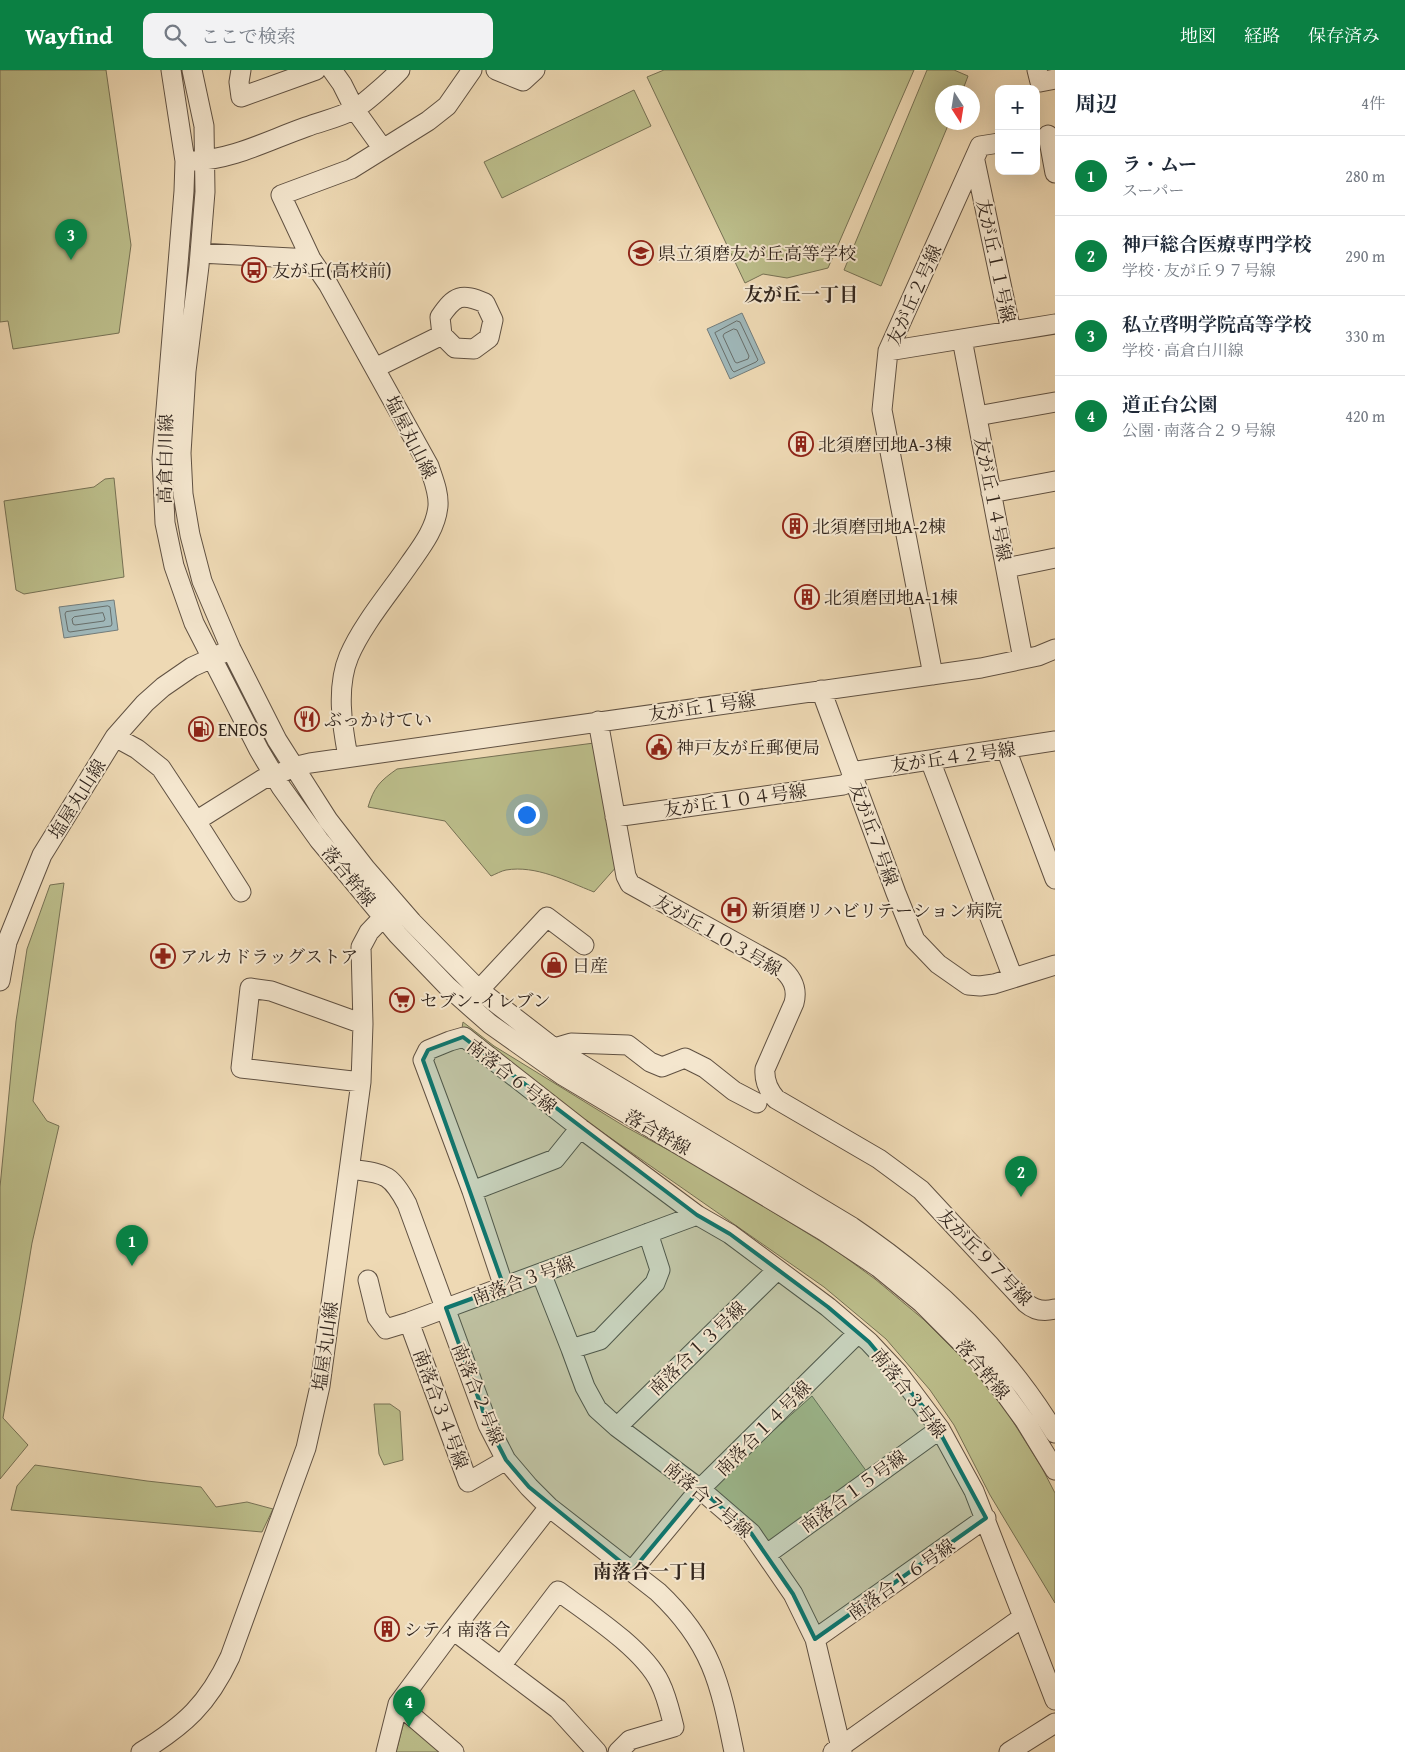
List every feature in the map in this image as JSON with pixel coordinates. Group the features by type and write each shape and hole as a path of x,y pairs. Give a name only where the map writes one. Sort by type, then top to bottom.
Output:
{"street":[{"path":"171,70 184,161 205,161 253,147 355,110 400,70"},
{"path":"192,70 204,126 205,161 200,254 311,259"},
{"path":"241,70 238,82 241,97 316,70"},
{"path":"332,70 342,84 355,110 383,149 428,121 447,106 472,70"},
{"path":"496,70 523,81 535,70"},
{"path":"1037,70 1040,82 1055,79"},
{"path":"1046,135 1055,173"},
{"name":"友が丘２号線","path":"933,674 882,410 888,351 975,161 980,146 995,144"},
{"name":"塩屋丸山線","path":"348,757 344,737 342,695 349,656 360,636 427,539 435,520 438,506 436,487 428,466 375,368 328,284 311,259 281,195 351,169 383,149"},
{"name":"高倉白川線","path":"184,161 179,252 162,451 163,501 169,545 180,586 194,623 212,658"},
{"name":"友が丘１１号線","path":"975,161 1010,331"},
{"name":"高倉白川線","path":"200,254 186,371 181,474 192,546 202,581 231,649"},
{"path":"888,351 1055,324"},
{"path":"375,368 442,335"},
{"name":"友が丘１４号線","path":"962,339 1023,659"},
{"path":"977,416 1055,402"},
{"path":"991,493 1055,481"},
{"path":"1006,568 1055,558"},
{"path":"231,649 277,740 294,767"},
{"name":"塩屋丸山線","path":"0,981 7,942 42,856 115,737 163,687 192,667 231,649"},
{"name":"友が丘１号線","path":"348,757 981,668 1054,655"},
{"path":"212,658 246,725 275,776"},
{"name":"友が丘７号線","path":"821,690 908,924 916,940 938,964 968,985 980,986 1055,965"},
{"name":"友が丘１０３号線","path":"598,721 626,876 630,884 780,967 794,984 795,998 765,1069 764,1076 771,1093 776,1099 879,1159 921,1190"},
{"path":"115,737 137,749 161,768 241,892"},
{"name":"友が丘４２号線","path":"852,776 930,760 1055,741"},
{"path":"1006,749 1055,879"},
{"path":"196,821 263,779 275,776 294,767 348,757"},
{"path":"930,760 1013,978"},
{"name":"落合幹線","path":"294,767 328,820 366,869 412,922 479,990 554,1048 852,1227 881,1247 940,1296 978,1332 1041,1410 1055,1433"},
{"name":"落合幹線","path":"275,776 319,840 398,935 448,986 490,1024 562,1075 839,1240 905,1289 954,1334 1001,1388 1029,1427 1055,1470"},
{"name":"友が丘１０４号線","path":"615,817 843,785 852,776"},
{"name":"塩屋丸山線","path":"142,1752 168,1736 187,1720 208,1696 224,1670 306,1448 320,1386 361,1082 363,1024 361,947 369,932 396,903"},
{"path":"479,990 548,917 584,945"},
{"path":"361,1082 241,1068 250,988 271,991 363,1024"},
{"name":"南落合６号線","path":"504,1287 472,1191 423,1060 428,1050 450,1041 464,1037 580,1128 697,1215"},
{"path":"554,1048 571,1043 628,1045 650,1062 662,1067 685,1058 705,1068 734,1091 758,1103"},
{"path":"472,1191 555,1159 580,1128"},
{"name":"南落合２号線","path":"350,1168 384,1174 399,1188 407,1204 488,1425 506,1460 529,1488 549,1507 658,1592 690,1626 701,1644 719,1684 734,1752"},
{"name":"友が丘９７号線","path":"921,1190 1026,1303 1038,1310 1055,1309"},
{"name":"南落合３号線","path":"368,1280 377,1317 386,1329 541,1274 697,1215 730,1234 828,1307 858,1333 898,1373 940,1429 986,1518 1055,1700"},
{"path":"571,1349 600,1340 656,1283 660,1270 648,1233"},
{"name":"南落合１３号線","path":"617,1427 777,1270"},
{"name":"南落合７号線","path":"541,1274 584,1387 597,1409 617,1427 700,1490 751,1533 793,1594 815,1639 838,1750"},
{"name":"南落合３４号線","path":"409,1322 468,1482 506,1460"},
{"name":"南落合１４号線","path":"632,1572 700,1490 858,1333"},
{"name":"南落合１５号線","path":"767,1554 940,1429"},
{"path":"386,1752 398,1704 549,1507"},
{"name":"南落合１６号線","path":"815,1639 986,1518"},
{"path":"501,1666 558,1591 603,1624 646,1661 659,1681 667,1700 674,1727 630,1740 618,1752"},
{"path":"838,1750 1023,1617"},
{"path":"453,1630 558,1709 597,1752"},
{"path":"398,1704 454,1752"},
{"path":"1009,1752 1055,1723"}],"highlighted area":[{"path":"463,1037 697,1215 730,1234 828,1307 869,1342 931,1416 986,1518 815,1639 793,1594 751,1533 700,1489 632,1571 529,1487 506,1460 488,1425 446,1308 504,1287 423,1060 428,1050"}],"green space":[{"path":"0,70 106,70 131,245 119,333 13,349 8,321 0,322"},
{"path":"664,70 914,70 828,268 787,278 763,274 745,283 647,77"},
{"path":"927,70 954,70 968,76 965,85 935,85 935,130 946,130 881,286 844,270"},
{"path":"634,90 651,126 502,198 484,162"},
{"path":"114,478 124,577 24,594 16,590 4,501 94,487 105,479"},
{"path":"594,743 618,865 594,892 551,875 528,870 506,870 491,876 445,821 368,807 378,785 397,769"},
{"path":"64,883 33,1101 47,1121 59,1126 32,1243 3,1418 28,1445 0,1479 0,1187 16,1021 27,949 50,885"},
{"path":"463,1022 494,1046 624,1126 698,1166 838,1252 875,1279 923,1319 969,1365 1007,1412 1042,1468 1055,1493 1055,1603 990,1495 954,1425 930,1390 886,1339 824,1287 569,1109 462,1028"},
{"path":"812,1396 867,1472 771,1541 761,1538 714,1495 715,1483"},
{"path":"374,1404 390,1404 400,1411 403,1460 384,1465 379,1454"},
{"path":"35,1465 201,1487 216,1507 247,1502 273,1509 262,1532 11,1510 17,1486"},
{"path":"405,1718 444,1752 396,1752"}],"water":[{"path":"742,313 765,363 730,379 707,329"},
{"path":"114,600 118,630 64,638 59,607"}],"place":[{"name":"県立須磨友が丘高等学校","path":"641,253"},
{"name":"私立啓明学院高等学校","path":"71,260"},
{"name":"友が丘(高校前)","path":"254,270"},
{"name":"北須磨団地A-3棟","path":"801,444"},
{"name":"北須磨団地A-2棟","path":"795,526"},
{"name":"北須磨団地A-1棟","path":"807,597"},
{"name":"ぶっかけてい","path":"307,719"},
{"name":"ENEOS","path":"201,729"},
{"name":"神戸友が丘郵便局","path":"659,747"},
{"name":"新須磨リハビリテーション病院","path":"734,910"},
{"name":"アルカドラッグストア","path":"163,956"},
{"name":"日産","path":"554,965"},
{"name":"セブン-イレブン","path":"402,1000"},
{"name":"神戸総合医療専門学校","path":"1021,1197"},
{"name":"ラ・ムー","path":"132,1266"},
{"name":"シティ南落合","path":"387,1629"},
{"name":"道正台公園","path":"409,1727"}],"district":[{"name":"友が丘一丁目","path":"801,294"},
{"name":"南落合一丁目","path":"650,1571"}]}
